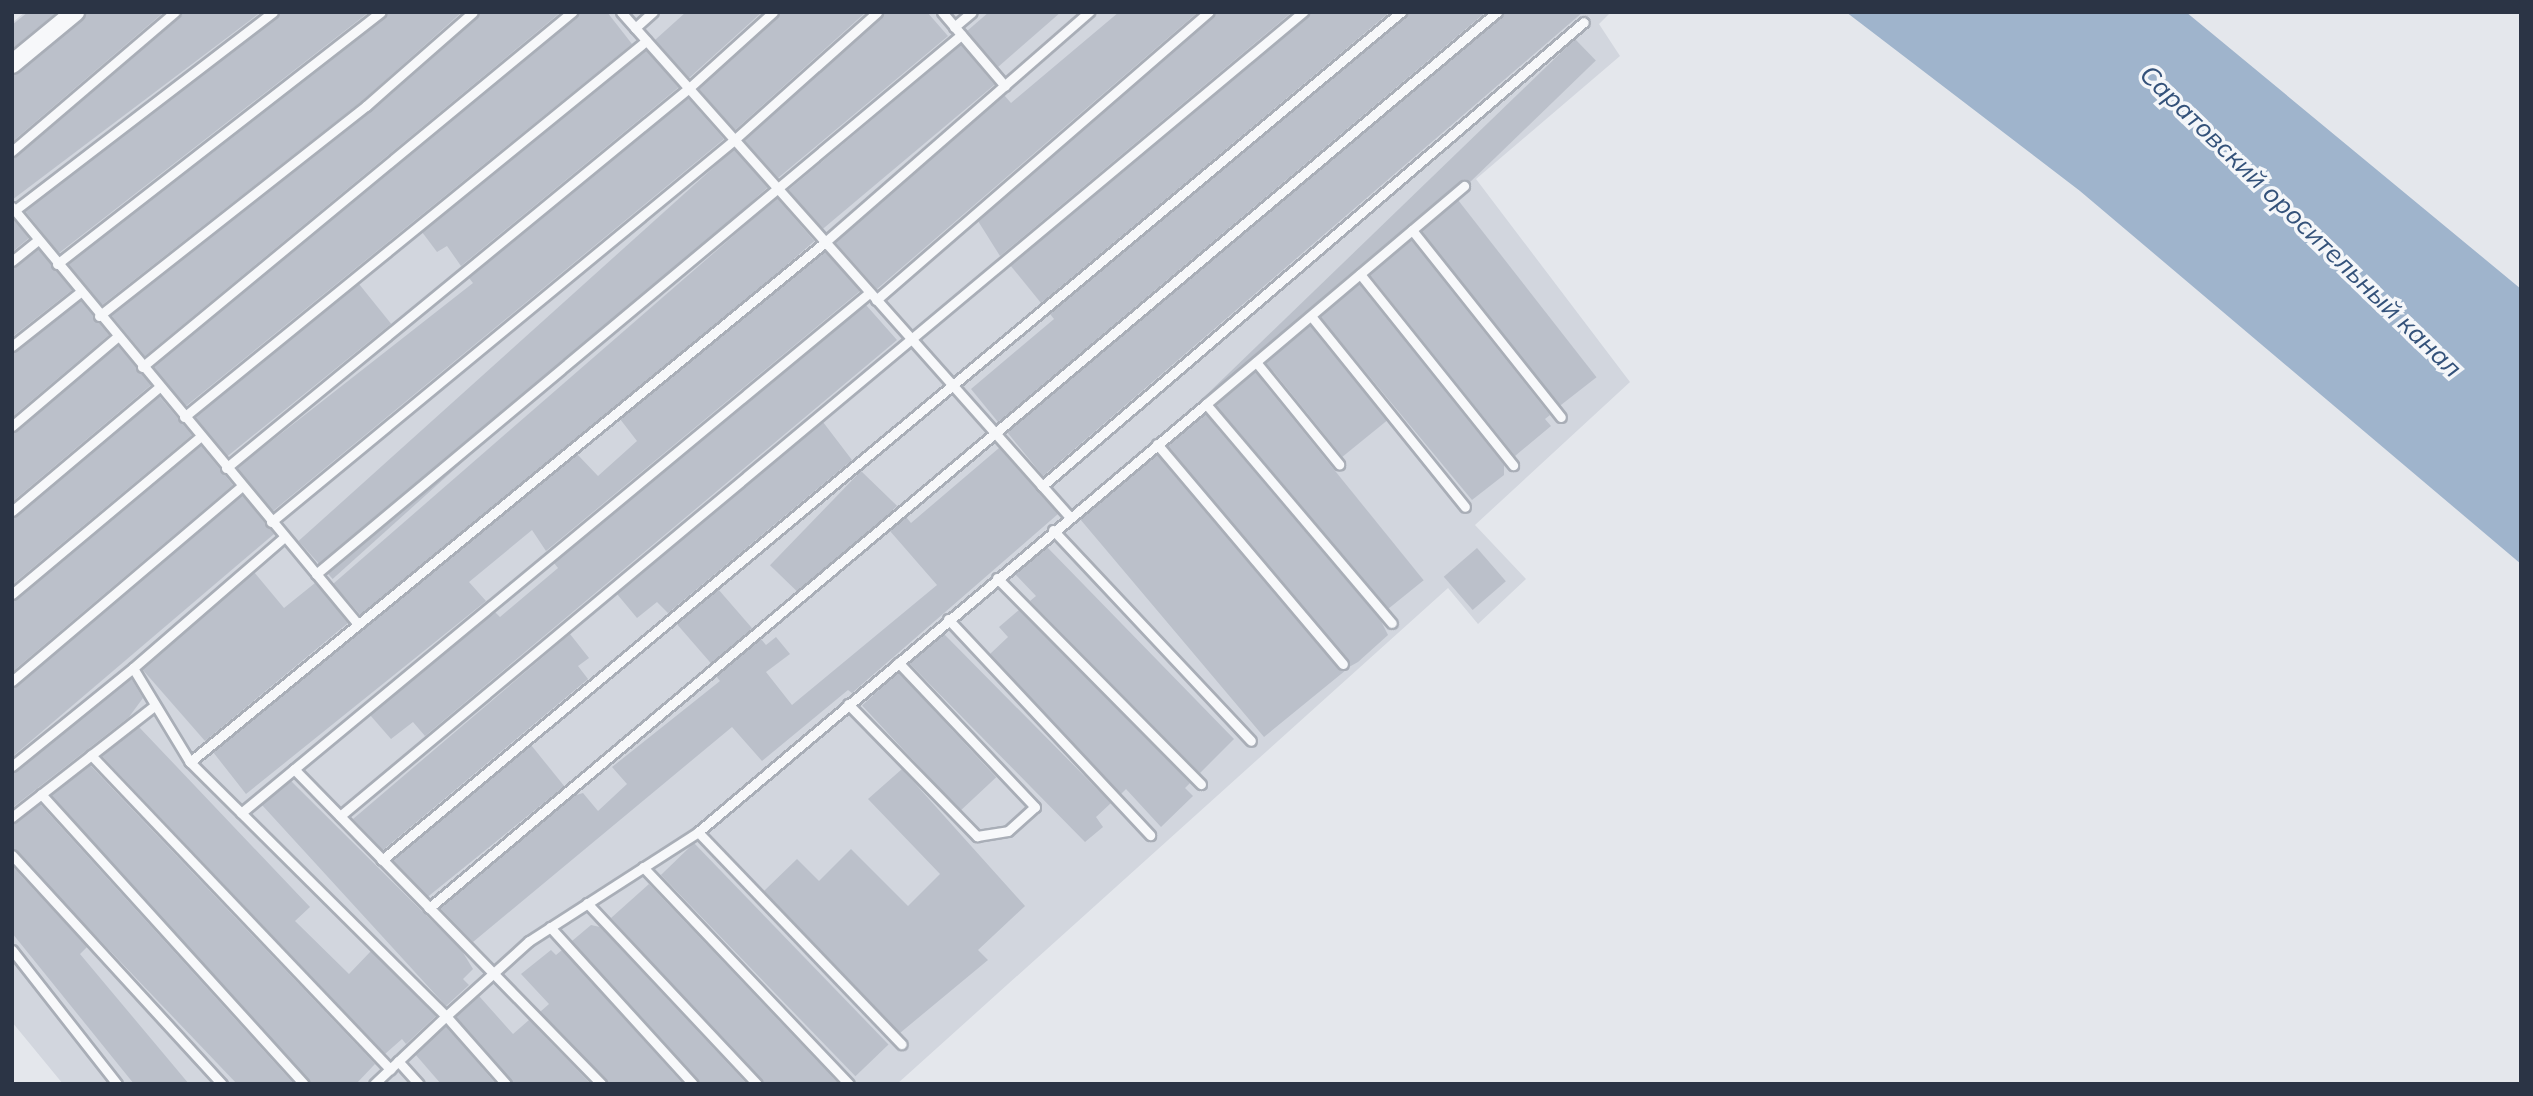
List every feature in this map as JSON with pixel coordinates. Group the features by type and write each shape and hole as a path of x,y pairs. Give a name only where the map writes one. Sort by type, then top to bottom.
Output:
{"street":[{"path":"12,64 75,12"}],"lane":[{"path":"12,151 175,12"},
{"path":"273,12 13,209 79,293 357,623"},
{"path":"57,264 381,12"},
{"path":"99,316 366,106 473,12"},
{"path":"142,367 572,12"},
{"path":"621,12 1069,516"},
{"path":"635,28 653,12"},
{"path":"226,468 690,88 773,12"},
{"path":"271,522 734,141 877,12"},
{"path":"942,12 1005,86"},
{"path":"316,574 779,192 958,31 972,12"},
{"path":"190,762 824,243 1089,12"},
{"path":"241,813 872,296 1209,12"},
{"path":"340,816 914,342 1303,12"},
{"path":"382,860 955,388 1401,12"},
{"path":"429,908 998,435 1497,12"},
{"path":"1042,486 1584,22"},
{"path":"184,417 646,41"},
{"path":"374,1084 493,974 550,927 698,832 1069,516 1464,186"},
{"path":"1412,230 1561,417"},
{"path":"12,261 38,240"},
{"path":"1360,274 1513,466"},
{"path":"12,346 79,293"},
{"path":"1311,316 1465,507"},
{"path":"12,426 117,337"},
{"path":"1256,362 1339,464"},
{"path":"12,512 159,387"},
{"path":"1206,404 1392,623"},
{"path":"12,594 200,437"},
{"path":"1157,444 1343,664"},
{"path":"12,681 241,487"},
{"path":"1053,530 1251,741"},
{"path":"12,766 133,668 284,537"},
{"path":"997,578 1200,784"},
{"path":"948,620 1150,835"},
{"path":"848,704 977,836 1009,831 1035,807 898,662"},
{"path":"133,668 190,762 446,1016 506,1084"},
{"path":"12,817 154,706"},
{"path":"91,755 390,1069"},
{"path":"294,769 601,1084"},
{"path":"41,794 304,1084"},
{"path":"698,832 901,1044"},
{"path":"12,855 222,1084"},
{"path":"643,867 849,1084"},
{"path":"587,903 757,1084"},
{"path":"550,927 693,1084"},
{"path":"12,950 117,1084"},
{"path":"398,1061 419,1084"}],"shaded area":[{"path":"25,12 1611,12 1599,24 1620,56 1476,179 1630,382 1475,525 1526,579 1478,624 1448,588 897,1084 63,1084 12,1022 12,23"}],"water":[{"name":"Саратовский оросительный канал","path":"1846,12 2186,12 2521,289 2521,564 2080,191"}],"building":[{"path":"28,12 57,12 12,49 12,25"},
{"path":"86,12 164,12 12,142 12,75"},
{"path":"182,12 261,12 12,200 12,158"},
{"path":"280,12 369,12 59,253 25,211"},
{"path":"388,12 462,12 362,101 102,305 68,264"},
{"path":"480,12 561,12 145,356 111,315 370,112"},
{"path":"579,12 607,12 632,44 186,406 153,367"},
{"path":"686,12 762,12 689,78 655,40"},
{"path":"780,12 866,12 735,130 699,89"},
{"path":"884,12 927,12 948,36 778,178 744,140"},
{"path":"989,12 1061,12 998,67 967,31"},
{"path":"1119,12 1198,12 877,289 835,242 1004,95 1011,103"},
{"path":"1216,12 1292,12 1000,256 978,221"},
{"path":"1310,12 1390,12 1041,303 1010,265"},
{"path":"1408,12 1486,12 998,422 971,389 1054,319 1050,314"},
{"path":"1504,12 1583,12 1043,476 1007,432"},
{"path":"1575,39 1596,61 1100,539 1079,518"},
{"path":"961,45 994,85 822,229 789,190"},
{"path":"646,50 679,87 461,266 447,246 437,252 422,232"},
{"path":"688,98 724,139 273,511 237,468 473,283 469,278"},
{"path":"734,149 768,187 333,579 299,541"},
{"path":"777,198 814,241 371,627 333,584"},
{"path":"1458,200 1597,377 1559,407 1420,230"},
{"path":"12,218 29,238 12,252"},
{"path":"1411,240 1550,415 1545,419 1551,426 1515,456 1370,275"},
{"path":"38,249 72,290 12,337 12,268"},
{"path":"825,252 860,291 546,551 532,530 469,582 486,601 246,794 213,752 577,454 598,476 637,441 620,419"},
{"path":"359,284 391,324 227,456 195,417"},
{"path":"1359,284 1504,465 1504,475 1472,500 1320,317"},
{"path":"81,301 109,335 12,417 12,353"},
{"path":"866,305 897,340 425,736 413,722 391,739 370,715 495,612 500,617 558,568 554,563"},
{"path":"1310,326 1387,421 1342,457 1266,362"},
{"path":"118,346 151,385 12,502 12,433"},
{"path":"1255,372 1424,580 1384,612 1215,404"},
{"path":"159,396 192,435 12,585 12,518"},
{"path":"1205,414 1381,621 1388,635 1358,662 1349,667 1168,446"},
{"path":"823,422 852,460 668,613 657,602 637,618 617,594"},
{"path":"201,446 233,485 12,672 12,601"},
{"path":"999,448 1058,514 852,693 848,690 762,761 732,727 473,942 440,908 573,796 583,793 598,811 627,784 612,767 720,681 716,676 761,639 766,645 776,637 790,654 766,672 792,705 937,585 890,531 906,517 911,523"},
{"path":"1157,455 1338,669 1346,670 1264,737 1080,519"},
{"path":"861,471 897,506 806,600 770,565"},
{"path":"242,495 274,534 12,757 12,688"},
{"path":"1047,547 1234,739 1200,773 1030,601 1036,596 1015,574"},
{"path":"1477,548 1506,581 1473,610 1444,577"},
{"path":"254,572 284,608 315,583 348,623 205,741 142,669"},
{"path":"718,589 752,628 711,664 677,624"},
{"path":"1019,610 1190,783 1185,788 1193,796 1161,827 1126,789 1121,794 990,654 1008,637 999,627"},
{"path":"570,634 589,658 578,666 588,679 383,850 353,819"},
{"path":"944,634 1111,803 1096,817 1103,827 1085,842 909,663"},
{"path":"898,672 996,777 960,811 862,705"},
{"path":"131,678 143,698 129,717 12,808 12,773"},
{"path":"139,727 310,907 295,921 349,974 371,951 436,1016 406,1044 402,1039 385,1054 102,756"},
{"path":"531,745 564,786 424,899 391,858"},
{"path":"90,765 375,1064 356,1084 311,1084 51,795"},
{"path":"902,769 1025,906 978,950 988,960 900,1033 764,891 797,859 819,881 851,849 908,906 940,874 868,799"},
{"path":"291,781 462,951 473,969 463,979 469,985 446,1006 262,805"},
{"path":"40,804 294,1084 237,1084 12,848 12,824"},
{"path":"694,843 889,1044 855,1076 661,875"},
{"path":"12,866 87,947 80,954 189,1084 134,1084 12,933"},
{"path":"649,884 839,1084 764,1084 611,918"},
{"path":"591,925 600,927 747,1084 700,1084 572,941"},
{"path":"551,950 556,955 562,950 683,1084 608,1084 540,1012 549,1004 521,974"},
{"path":"479,996 513,1034 529,1020 591,1084 513,1084 456,1017"},
{"path":"446,1026 496,1084 441,1084 415,1054"}]}
